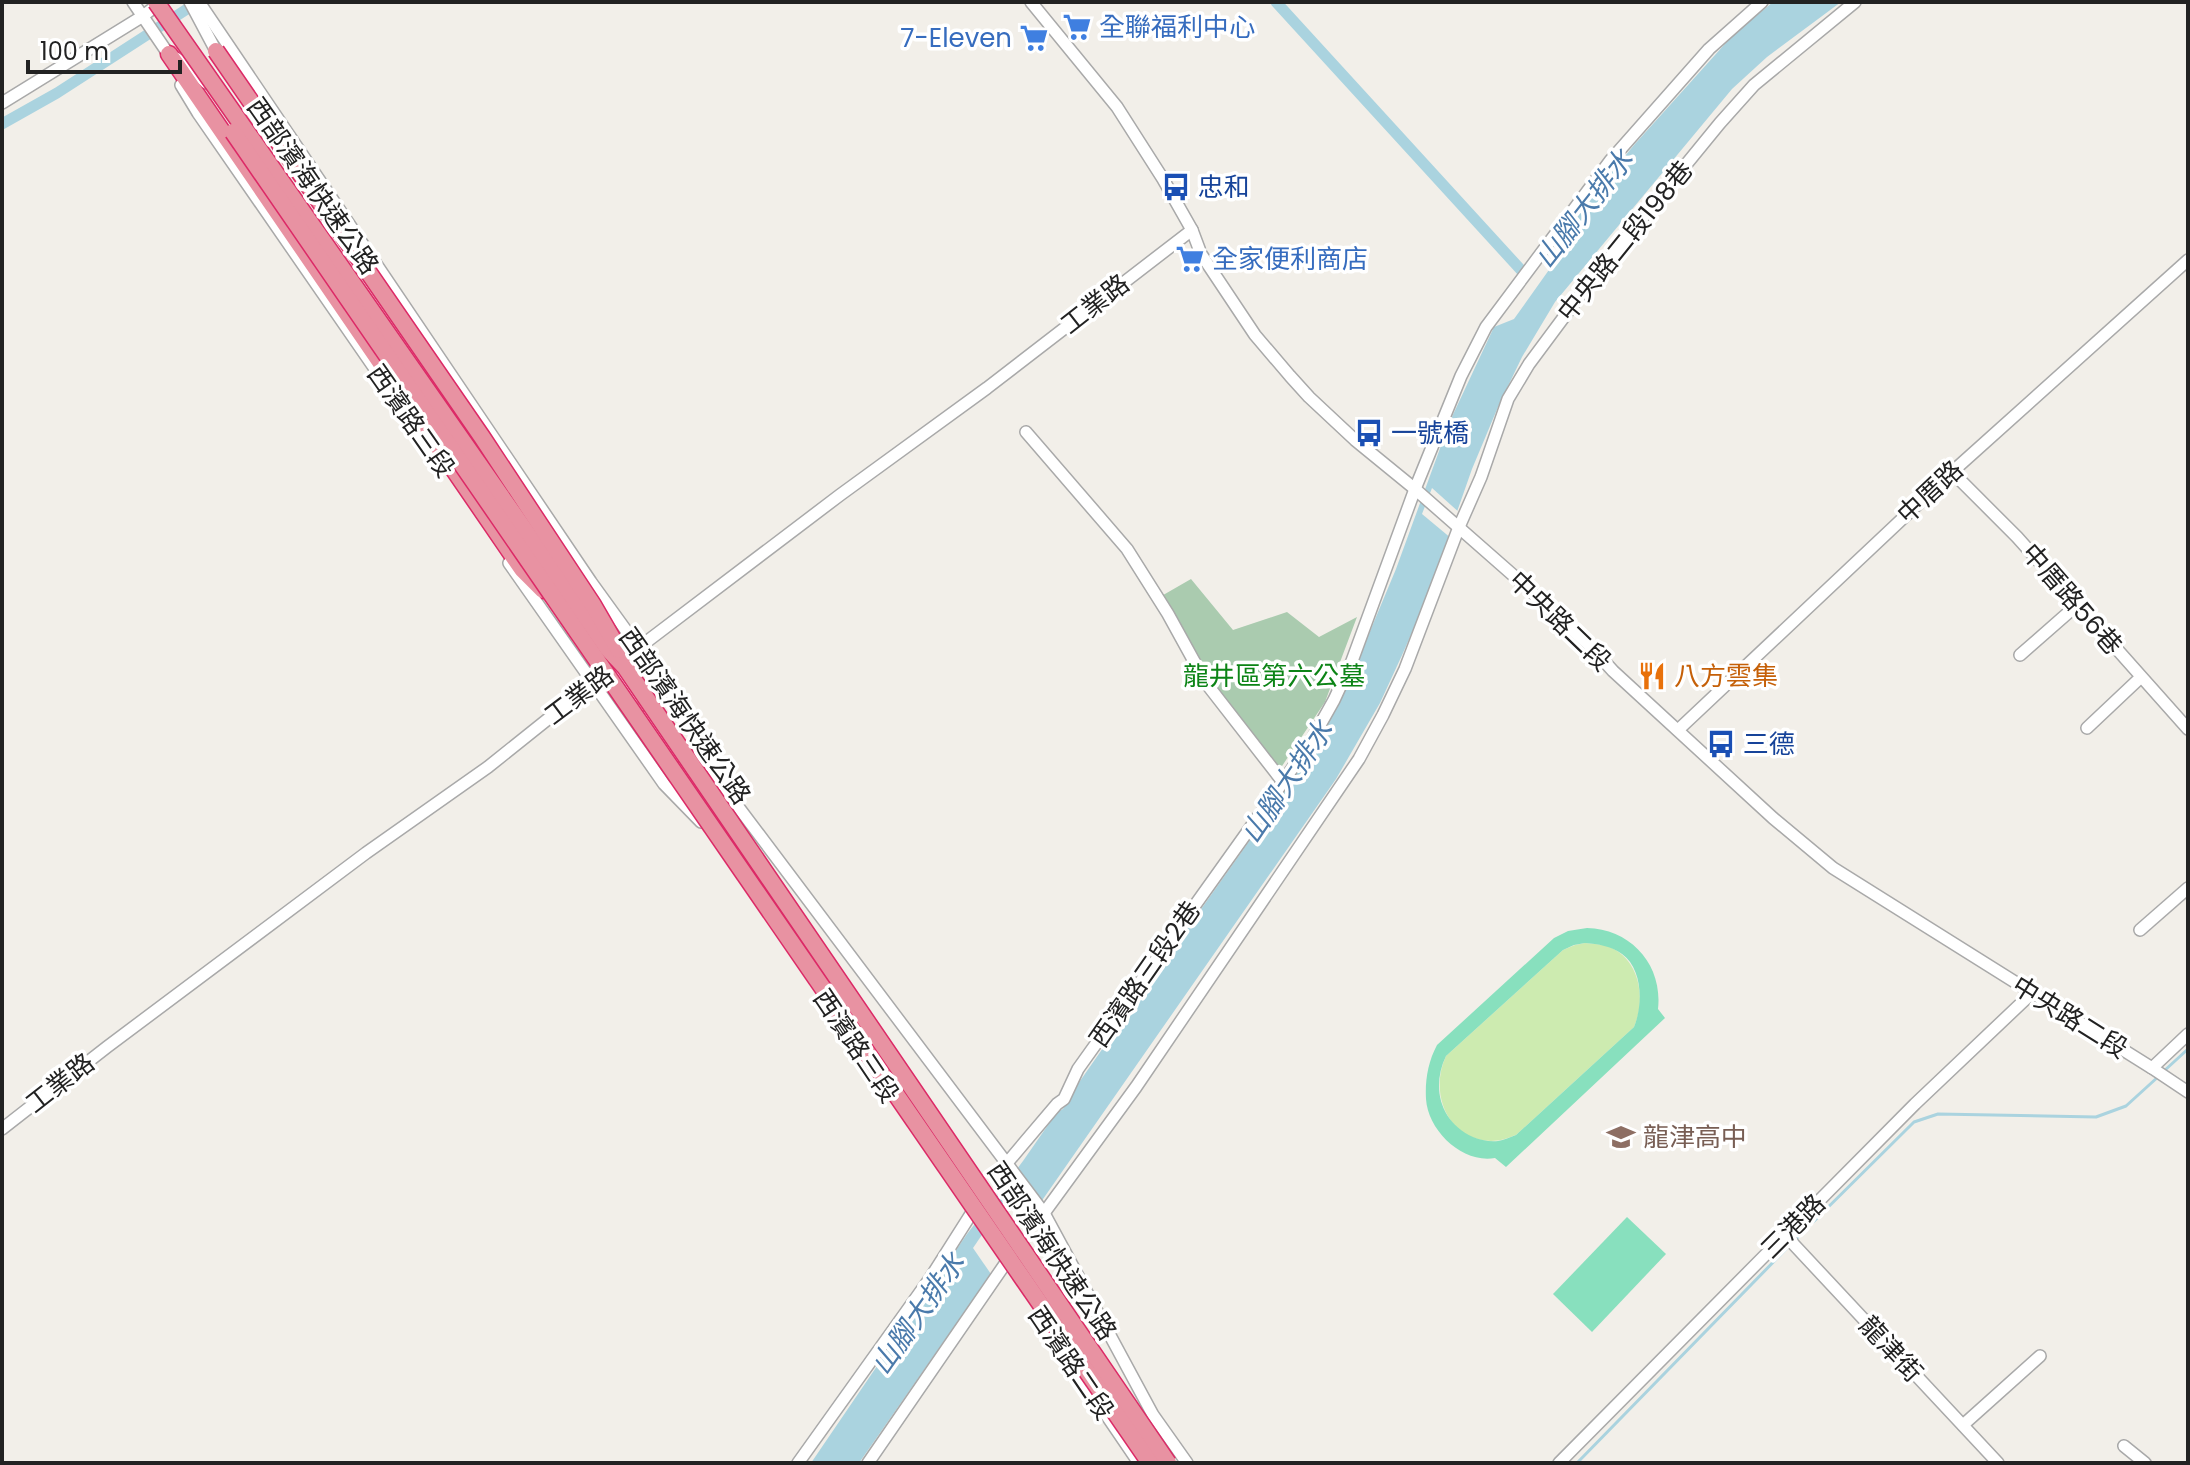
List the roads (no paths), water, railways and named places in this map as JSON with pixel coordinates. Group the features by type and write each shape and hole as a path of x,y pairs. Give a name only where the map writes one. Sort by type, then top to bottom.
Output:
{"highway":[{"name":"西部濱海快速公路","path":"162,3 1168,1463"},
{"name":"西部濱海快速公路","path":"145,14 558,605 1150,1463"},
{"path":"165,48 522,569 558,605"},
{"path":"216,51 482,437 610,632 618,645 620,668"}],"street":[{"name":"西濱路三段","path":"133,2 145,14 165,48 178,79 198,113 525,586 664,784 707,828"},
{"path":"190,2 201,10 216,51"},
{"name":"中央路二段","path":"1031,2 1117,107 1163,179 1192,230 1201,254 1255,335 1309,397 1459,527 1773,818 1833,868 2188,1092"},
{"name":"西濱路三段2巷","path":"1007,1163 1064,1099 1078,1069 1311,741 1352,661 1415,489 1461,376 1486,327 1610,161 1709,49 1762,2"},
{"name":"中央路二段198巷","path":"1044,1213 1136,1087 1359,759 1405,669 1481,477 1508,399 1529,364 1551,332 1754,85 1853,2"},
{"name":"西濱路三段","path":"162,3 603,655 620,668 650,715 707,828 1005,1264"},
{"path":"2,103 162,3"},
{"name":"西濱路三段","path":"201,10 637,649 706,741 730,796"},
{"path":"165,48 190,68 239,117"},
{"name":"工業路","path":"2,1129 366,853 488,767 594,682 620,668 637,649 987,388 1192,230"},
{"name":"中厝路","path":"1678,730 1952,472 2188,260"},
{"path":"1026,432 1127,549 1206,683 1283,782"},
{"name":"中厝路56巷","path":"1952,472 2017,537 2188,729"},
{"path":"2020,655 2077,605"},
{"path":"2087,728 2140,678"},
{"name":"西濱路三段","path":"650,715 730,796 1007,1163"},
{"path":"2140,930 2188,888"},
{"name":"三港路","path":"1559,1463 1784,1234 2032,993"},
{"path":"2152,1068 2188,1034"},
{"name":"西濱路二段","path":"1007,1163 1044,1213 1153,1415 1187,1463"},
{"path":"798,1463 931,1277 971,1214"},
{"name":"龍津街","path":"1784,1234 1998,1463"},
{"path":"868,1463 1005,1264"},
{"name":"西濱路二段","path":"1005,1264 1139,1463"},
{"path":"1963,1425 2040,1356"},
{"path":"2124,1446 2145,1463"}],"water":[{"name":"山腳大排水","path":"1773,2 1841,2 1767,57 1732,89 1555,302 1522,357 1498,407 1403,653 1380,703 1336,779 859,1463 811,1463 967,1234 1057,1112 1063,1109 1301,768 1348,684 1396,569 1450,421 1494,327 1514,319 1556,260 1560,236 1634,145 1733,35"}],"waterway":[{"path":"2,124 57,93 198,2"},
{"path":"1276,2 1521,270"},
{"path":"2164,1071 2188,1049"},
{"path":"1794,1241 1914,1122 1938,1114 2096,1117 2126,1106 2159,1076"},
{"path":"1577,1463 1789,1246"}],"place":[{"name":"全聯福利中心","path":"1077,27"},
{"name":"7-Eleven","path":"1034,38"},
{"name":"忠和","path":"1176,187"},
{"name":"全家便利商店","path":"1190,259"},
{"name":"一號橋","path":"1369,433"},
{"name":"八方雲集","path":"1652,676"},
{"name":"三德","path":"1721,744"},
{"name":"龍津高中","path":"1621,1137"}],"park label":[{"name":"龍井區第六公墓","path":"1274,676"}]}
